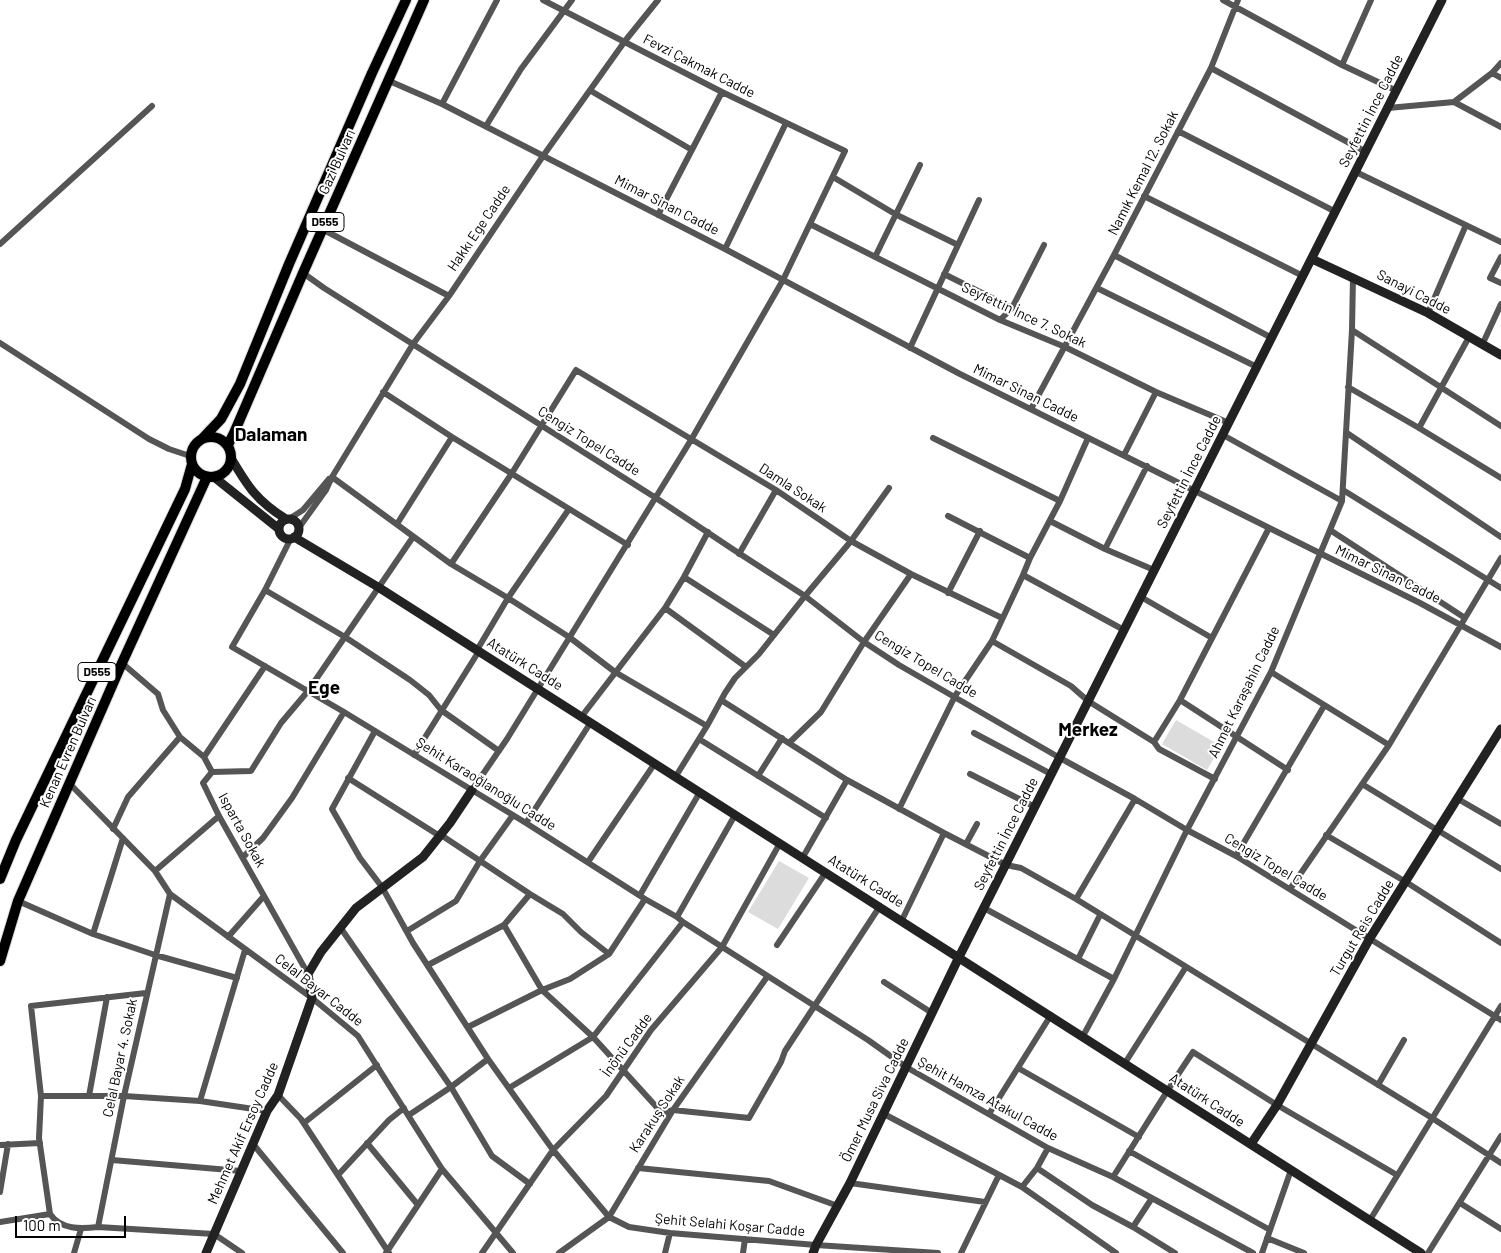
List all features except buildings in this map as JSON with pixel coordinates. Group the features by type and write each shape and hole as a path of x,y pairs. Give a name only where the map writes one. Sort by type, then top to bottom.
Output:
{"main road":[{"name":"Gazi Bulvarı","path":"203,438 221,419 240,384 352,118 406,0"},
{"name":"Gazi Bulvarı","path":"228,445 387,80 424,0"},
{"name":"Seyfettin İnce Cadde","path":"959,957 1442,0"},
{"name":"Sanayi Cadde","path":"1312,259 1428,313 1501,355"},
{"path":"216,437 228,445 232,458 248,487 264,505 297,523 294,535 284,537 279,529 210,477 200,474 191,460 194,445 203,438 216,437"},
{"path":"210,477 226,471 232,458"},
{"name":"Kenan Evren Bulvarı","path":"0,878 20,831 184,489 191,460"},
{"name":"Kenan Evren Bulvarı","path":"0,961 4,932 122,663 210,477"},
{"path":"279,529 281,523 288,519"},
{"name":"Atatürk Cadde","path":"294,535 582,716 1421,1253"},
{"name":"Turgut Reis Cadde","path":"1251,1144 1277,1105 1370,938 1501,729"},
{"path":"308,974 321,952 356,908 423,857 441,835 472,790"},
{"name":"Ömer Musa Siva Cadde","path":"815,1249 850,1183 959,957"},
{"name":"Mehmet Akif Ersoy Cadde","path":"206,1253 267,1111 278,1095 312,998 308,974"}],"street":[{"path":"442,104 497,0"},
{"name":"Fevzi Çakmak Cadde","path":"544,0 722,92 845,151 833,177"},
{"path":"486,126 521,69 572,0"},
{"name":"Hakkı Ege Cadde","path":"232,647 294,535 326,490 332,477 413,344 449,296 543,156 625,41 658,0"},
{"path":"1222,0 1237,3 1342,65 1397,91"},
{"path":"1342,65 1370,0"},
{"name":"Namık Kemal 12. Sokak","path":"1031,409 1114,255 1211,68 1237,3"},
{"path":"1388,108 1454,102 1501,64"},
{"path":"1211,68 1366,152"},
{"path":"1492,73 1501,78"},
{"name":"Mimar Sinan Cadde","path":"387,80 486,126 725,249 960,374 1320,554 1463,622 1501,647"},
{"path":"591,91 692,150"},
{"path":"658,215 722,92"},
{"path":"1454,102 1501,127"},
{"path":"0,244 152,106"},
{"path":"725,249 786,123"},
{"path":"1178,131 1336,212"},
{"path":"875,257 920,165"},
{"path":"1356,172 1501,242"},
{"path":"472,790 628,545 691,440 783,280 833,177 895,214 958,245"},
{"path":"1144,196 1303,276"},
{"path":"910,348 979,200"},
{"name":"Seyfettin İnce 7. Sokak","path":"810,224 1000,320 1065,347 1156,392 1229,423"},
{"path":"1428,313 1466,225"},
{"path":"322,229 449,296"},
{"path":"1000,320 1012,308 1044,245"},
{"path":"1114,255 1272,338"},
{"path":"1501,257 1490,278 1501,284"},
{"name":"Cengiz Topel Cadde","path":"303,273 708,532 805,596 864,642 899,665 1187,830 1236,856 1498,1018"},
{"path":"944,274 1012,308"},
{"name":"Ahmet Karaşahin Cadde","path":"1083,1036 1114,979 1187,830 1271,672 1342,500 1347,434 1353,277"},
{"path":"1096,288 1257,367"},
{"path":"1483,343 1501,304"},
{"path":"1352,330 1501,426"},
{"path":"1419,428 1469,337"},
{"path":"0,343 149,439 191,460"},
{"name":"Damla Sokak","path":"541,425 576,370 776,490 851,541 948,593 1002,618"},
{"path":"1348,387 1501,478"},
{"path":"384,392 452,437 628,545"},
{"path":"1124,455 1156,392"},
{"path":"451,564 512,473 541,425"},
{"path":"1347,434 1501,537"},
{"path":"1223,435 1342,500"},
{"path":"397,524 452,437"},
{"path":"933,438 1060,501"},
{"path":"899,809 955,696 992,641 1024,575 1030,558 1060,501 1088,438"},
{"path":"1105,549 1147,466"},
{"path":"332,477 451,564 569,637 615,672 707,726"},
{"name":"Hakkı Ege Cadde","path":"288,519 303,510 332,477"},
{"path":"676,776 735,678 759,654 851,541 889,488"},
{"path":"739,554 776,490"},
{"path":"1343,490 1501,588"},
{"path":"414,755 508,598 569,509"},
{"path":"948,516 1030,558"},
{"path":"1050,521 1105,549 1154,570"},
{"path":"1154,742 1180,700 1269,528"},
{"path":"1330,530 1463,622"},
{"path":"948,593 980,531"},
{"path":"582,716 665,608 708,532"},
{"path":"122,663 158,694 164,710 180,737 204,757 212,772 251,771 282,723 308,691 345,637 412,536"},
{"path":"1290,889 1389,745 1501,558"},
{"path":"789,743 821,712 864,642 911,574"},
{"path":"1024,575 1124,630"},
{"path":"684,576 774,635"},
{"path":"265,590 345,637 410,680 429,695 441,710 499,750"},
{"path":"1141,597 1212,638"},
{"path":"665,608 746,667"},
{"path":"992,641 1071,686 1088,701 1154,742 1159,749 1215,779"},
{"name":"Şehit Karaoğlanoğlu Cadde","path":"232,647 344,712 513,815 642,897 677,916 683,922 722,947"},
{"path":"204,757 266,666"},
{"path":"1271,672 1389,745"},
{"path":"721,700 847,780 944,833 1006,864 1021,868 1076,899 1378,1084 1501,1164"},
{"path":"1180,700 1288,770"},
{"path":"1236,856 1324,706"},
{"path":"243,857 264,838 292,798 344,712"},
{"path":"526,823 591,722"},
{"path":"375,731 348,778 441,835 563,914 609,954"},
{"path":"974,732 1051,774"},
{"path":"113,828 128,797 180,737"},
{"path":"758,776 782,738"},
{"path":"699,739 826,818"},
{"path":"588,862 655,763"},
{"name":"Isparta Sokak","path":"212,772 203,783 219,816 308,974"},
{"path":"970,774 1035,807"},
{"name":"Şehit Selahi Koşar Cadde","path":"348,778 332,809 360,858 382,887 428,965 508,1088 553,1150 609,1217 628,1227 711,1238 745,1239 815,1249 938,1253"},
{"path":"803,858 847,780"},
{"name":"Celal Bayar Cadde","path":"69,784 155,871 170,894 312,998 358,1036 442,1169 513,1253"},
{"path":"1362,784 1501,868"},
{"path":"468,1027 570,978 609,954 700,792"},
{"path":"1076,899 1135,799"},
{"path":"1458,799 1501,824"},
{"path":"407,931 456,901 480,861 513,815"},
{"path":"677,916 735,815"},
{"path":"155,871 219,816"},
{"path":"966,844 977,824"},
{"path":"902,920 944,833"},
{"path":"1326,835 1406,882 1501,943"},
{"path":"93,934 123,838"},
{"name":"İnönü Cadde","path":"482,1253 553,1150 606,1096 651,1030 722,947 780,843"},
{"path":"777,945 826,872"},
{"name":"Celal Bayar 4. Sokak","path":"98,1227 146,993 170,894"},
{"path":"428,965 504,924 530,894"},
{"path":"228,938 264,896"},
{"path":"18,901 93,934 155,955 237,978"},
{"path":"504,924 542,990 593,1037 662,1112 673,1110 750,1118 785,1051 880,906"},
{"path":"984,908 1114,979"},
{"path":"1078,959 1100,915"},
{"path":"508,1088 593,1037 683,922"},
{"path":"340,927 451,1087 492,1156 530,1184"},
{"name":"Şehit Hamza Atakul Cadde","path":"722,947 766,977 868,1040 906,1067 1048,1148 1113,1177 1253,1253"},
{"path":"200,1101 245,950"},
{"path":"1125,1063 1186,967"},
{"name":"Karakuş Sokak","path":"559,1253 609,1217 673,1110 766,977"},
{"path":"884,982 932,1012"},
{"path":"146,993 30,1006 41,1096 40,1143 50,1214 54,1221 65,1226 81,1229 98,1227 214,1234 242,1253"},
{"path":"90,1096 107,997"},
{"path":"1370,1220 1464,1067 1498,1018 1501,1006"},
{"path":"989,1114 1050,1015"},
{"path":"1378,1084 1404,1040"},
{"path":"1113,1177 1193,1052 1277,1105 1397,1175"},
{"path":"408,1115 451,1087 488,1059"},
{"path":"304,1124 377,1065"},
{"path":"1018,1068 1139,1137"},
{"path":"278,1095 304,1124 387,1252 442,1169"},
{"path":"41,1096 124,1096 200,1101 267,1111"},
{"path":"338,1175 389,1120 404,1108"},
{"path":"884,1114 1022,1187 1116,1253"},
{"path":"1428,1253 1501,1136"},
{"path":"0,1145 40,1143"},
{"path":"367,1143 418,1204"},
{"path":"0,1192 8,1144"},
{"path":"253,1144 343,1253"},
{"path":"1022,1187 1037,1168 1048,1148"},
{"path":"1130,1151 1270,1230"},
{"path":"112,1160 242,1171"},
{"path":"638,1168 769,1181 838,1206"},
{"path":"1037,1168 1092,1205 1175,1253"},
{"path":"1262,1253 1291,1170"},
{"path":"961,1253 999,1175"},
{"path":"850,1183 986,1202"},
{"path":"1132,1227 1152,1198"},
{"path":"1460,1203 1501,1229"},
{"path":"0,1222 50,1214"},
{"path":"74,1253 81,1229"},
{"path":"666,1253 670,1233"},
{"path":"1267,1238 1304,1253"},
{"path":"743,1253 745,1239"}],"shaded area":[{"path":"1176,720 1221,746 1207,770 1162,744"},
{"path":"779,861 809,878 778,929 748,912"}],"district":[{"name":"Dalaman","path":"271,435"},
{"name":"Ege","path":"324,688"},
{"name":"Merkez","path":"1088,730"}]}
